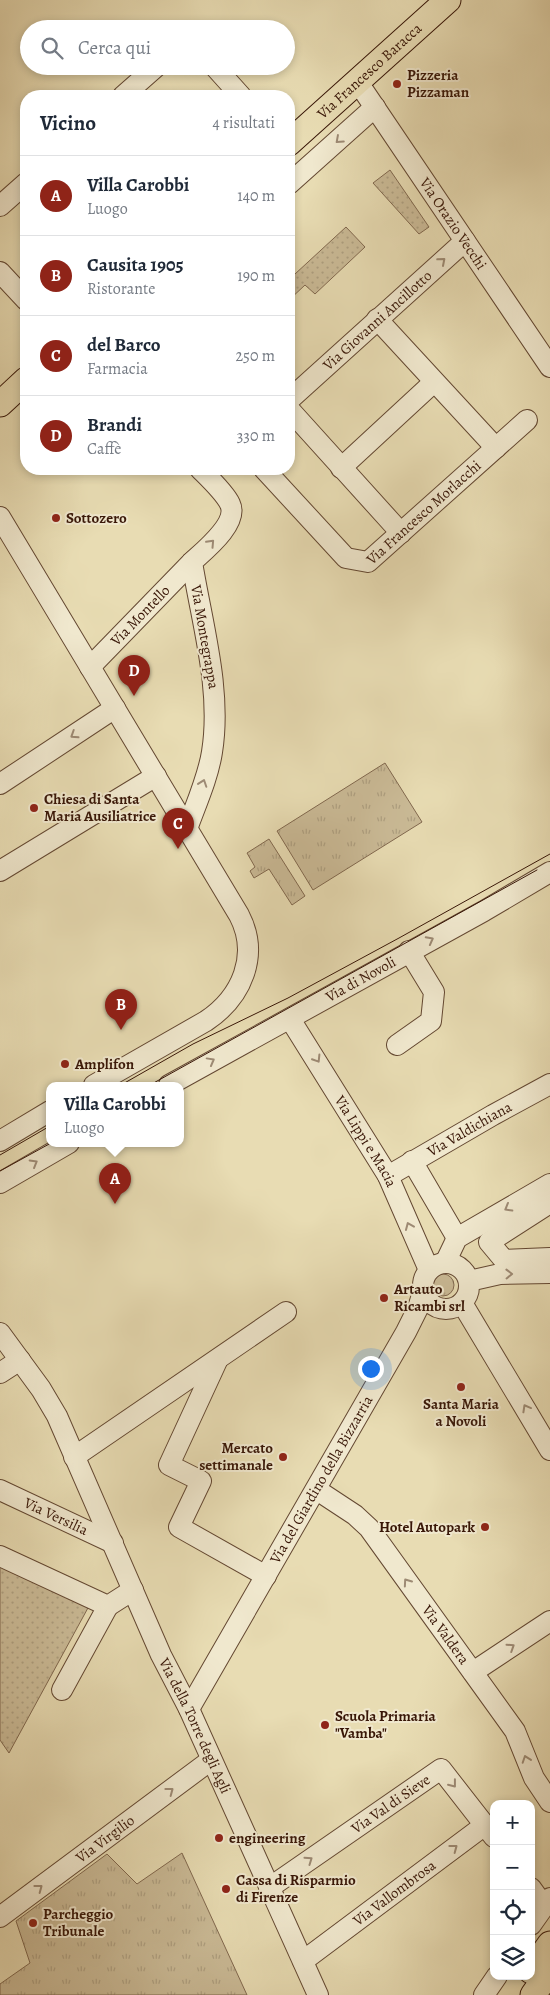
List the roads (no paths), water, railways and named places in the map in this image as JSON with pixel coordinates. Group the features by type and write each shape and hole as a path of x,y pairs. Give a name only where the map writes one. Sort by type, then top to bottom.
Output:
{"main road":[{"name":"Via Francesco Baracca","path":"295,138 448,0"},
{"path":"0,404 20,386"},
{"path":"535,1965 550,1944"},
{"path":"533,1995 550,1971"},
{"path":"515,1995 525,1980"}],"street":[{"path":"130,90 147,75"},
{"path":"222,75 235,90"},
{"name":"Via Orazio Vecchi","path":"357,82 550,368"},
{"path":"295,179 375,107"},
{"path":"0,206 20,188"},
{"name":"Via Giovanni Ancillotto","path":"295,394 377,318 465,241"},
{"path":"0,272 20,294"},
{"name":"Via Francesco Morlacchi","path":"377,318 496,448"},
{"path":"341,468 434,382"},
{"path":"295,416 401,532"},
{"name":"Via Francesco Morlacchi","path":"270,475 346,558 368,562 526,420"},
{"path":"192,562 226,526 232,514 229,501 209,475"},
{"path":"0,517 239,915 246,933 249,951 247,967 240,986 222,1009 206,1021 99,1082"},
{"name":"Via Montello","path":"90,667 192,562"},
{"name":"Via Montegrappa","path":"187,829 212,754 215,717 214,692 192,562"},
{"path":"0,784 114,708"},
{"path":"0,872 156,776"},
{"name":"Via di Novoli","path":"174,1082 484,911 550,872"},
{"path":"397,1045 430,1021 434,992 409,951"},
{"name":"Via Lippi e Macia","path":"290,1018 388,1176 437,1267"},
{"name":"Via Valdichiana","path":"388,1176 550,1084"},
{"path":"0,1141 46,1112"},
{"path":"0,1183 62,1147"},
{"name":"Via Lippi e Macia","path":"412,1161 457,1238"},
{"path":"437,1267 460,1268 468,1276 468,1293 462,1303 451,1309 441,1309 428,1301 423,1292 422,1282 437,1267 457,1238 550,1184"},
{"path":"550,1203 489,1242 504,1260 550,1258"},
{"path":"469,1282 500,1274 550,1273"},
{"name":"Via del Giardino della Bizzarria","path":"189,1709 317,1490 406,1332 418,1308 423,1292"},
{"path":"462,1303 550,1450"},
{"name":"Via del Giardino della Bizzarria","path":"406,1332 441,1309"},
{"path":"74,1457 286,1312"},
{"name":"Via della Torre degli Agli","path":"0,1333 47,1398 113,1543 164,1662 189,1709 318,1995"},
{"path":"0,1373 20,1360"},
{"name":"Via del Giardino della Bizzarria","path":"216,1361 169,1465 201,1482 179,1527 266,1576"},
{"name":"Via Versilia","path":"0,1490 113,1543"},
{"name":"Via Valdera","path":"317,1490 362,1521 515,1731 534,1778 550,1802"},
{"path":"0,1556 108,1606"},
{"path":"62,1690 108,1606 133,1590"},
{"path":"473,1672 550,1621"},
{"name":"Via Virgilio","path":"0,1916 211,1760"},
{"name":"Via Val di Sieve","path":"269,1888 441,1769 489,1831"},
{"name":"Via Vallombrosa","path":"303,1961 489,1831"},
{"path":"533,1890 547,1902 535,1919"},
{"path":"484,1995 494,1980"}],"tram line":[{"path":"126,1082 193,1044 288,998 550,854"},
{"path":"155,1082 537,870"},
{"path":"0,1155 46,1128"},
{"path":"0,1171 46,1146"}],"place":[{"name":"Pizzeria Pizzaman","path":"397,84"},
{"name":"Sottozero","path":"56,518"},
{"name":"Brandi","path":"134,696"},
{"name":"Chiesa di Santa Maria Ausiliatrice","path":"34,808"},
{"name":"del Barco","path":"178,849"},
{"name":"Causita 1905","path":"121,1030"},
{"name":"Amplifon","path":"65,1064"},
{"name":"Villa Carobbi","path":"115,1204"},
{"name":"Artauto Ricambi srl","path":"384,1298"},
{"name":"Santa Maria a Novoli","path":"461,1387"},
{"name":"Mercato settimanale","path":"283,1457"},
{"name":"Hotel Autopark","path":"485,1527"},
{"name":"Scuola Primaria \"Vamba\"","path":"325,1725"},
{"name":"engineering","path":"219,1838"},
{"name":"Cassa di Risparmio di Firenze","path":"226,1889"},
{"name":"Parcheggio Tribunale","path":"33,1923"}]}
